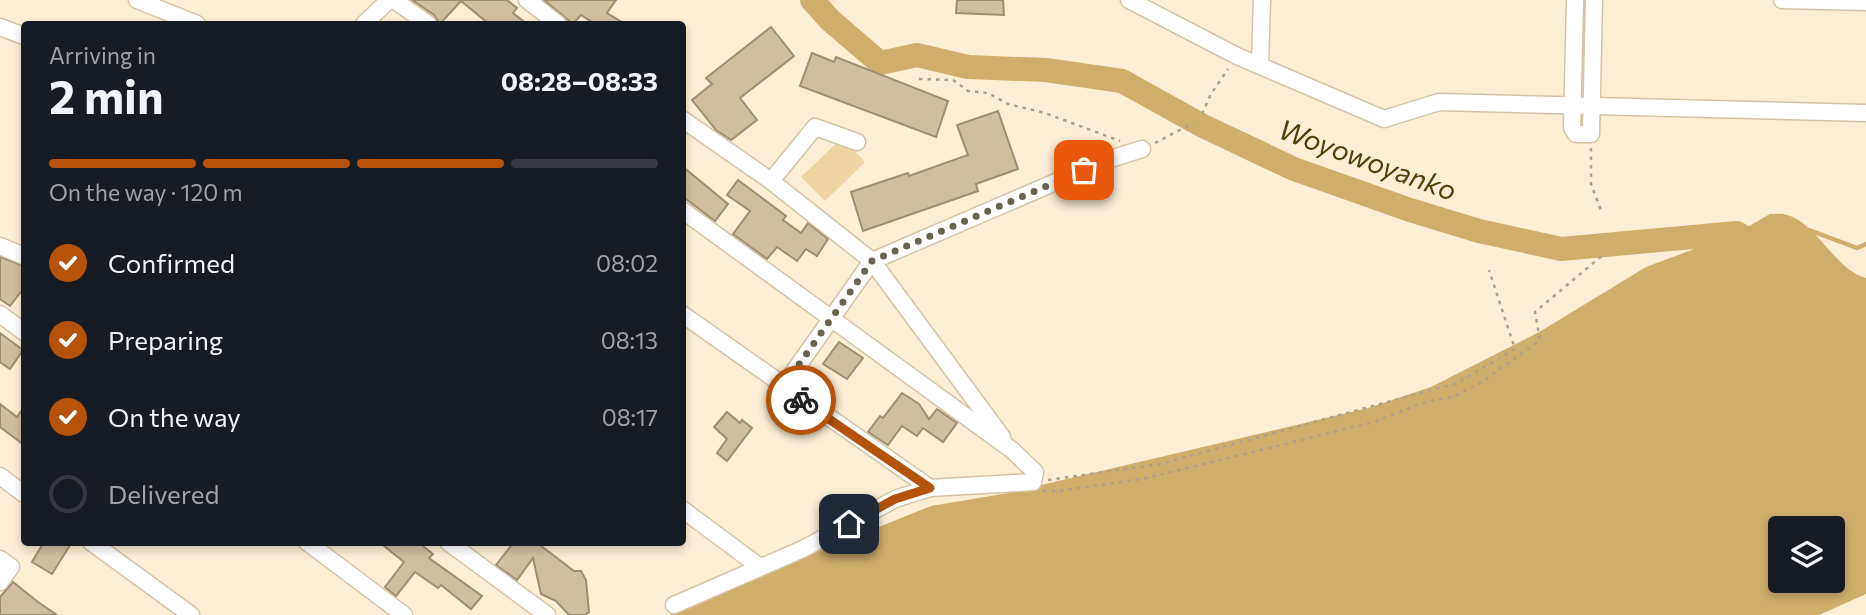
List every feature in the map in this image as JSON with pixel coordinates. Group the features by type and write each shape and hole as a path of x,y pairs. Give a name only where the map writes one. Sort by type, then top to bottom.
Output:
{"street":[{"path":"137,0 171,6 193,21"},
{"path":"368,21 392,0 424,21"},
{"path":"527,0 554,21"},
{"path":"1129,0 1237,56 1384,119 1439,102 1866,113"},
{"path":"1260,64 1262,0"},
{"path":"1575,0 1574,132 1591,134 1594,0"},
{"path":"1783,0 1866,2"},
{"path":"0,27 21,35"},
{"path":"686,122 771,181 872,261 1012,450"},
{"path":"771,181 815,127 857,142"},
{"path":"783,387 872,261 1107,160 1142,149"},
{"path":"674,605 803,549 895,499 930,488 1033,482 1032,467 1012,450 686,213"},
{"path":"0,246 21,255"},
{"path":"0,314 21,330"},
{"path":"686,317 930,488"},
{"path":"0,477 21,492"},
{"path":"686,512 760,567"},
{"path":"96,546 191,615"},
{"path":"312,546 404,615"},
{"path":"453,546 547,615"},
{"path":"0,582 5,563"}],"path":[{"path":"1202,114 1211,94 1237,56"},
{"path":"919,79 953,80 968,91 988,93 1008,104 1045,113 1142,149 1193,123"},
{"path":"1591,134 1591,184 1602,213"},
{"path":"1489,270 1516,349 1457,383 1160,464 1033,482 1032,491 1059,491 1147,478 1374,422 1428,401 1452,397 1479,384 1540,340 1535,312 1604,254"}],"shaded area":[{"path":"842,138 865,162 825,201 801,177"},
{"path":"1770,214 1785,214 1808,227 1845,266 1866,278 1866,594 1819,615 670,615 737,584 931,506 1008,493 1368,408 1431,387 1541,331 1646,267 1737,233"}],"building":[{"path":"412,0 507,0 517,8 513,13 523,21 485,21 461,1 443,21 438,21 434,15"},
{"path":"544,0 616,0 607,13 620,21 590,21 581,15 576,21 569,21"},
{"path":"957,0 1003,0 1004,15 956,13"},
{"path":"771,27 794,56 740,98 757,120 731,140 716,130 692,100 712,84 706,78"},
{"path":"812,53 834,62 836,57 948,101 936,137 800,86"},
{"path":"998,111 1018,169 976,184 978,191 863,231 851,192 908,173 909,176 968,155 957,125"},
{"path":"686,169 728,204 715,221 686,199"},
{"path":"738,180 786,216 783,220 801,233 808,223 828,239 817,256 806,249 797,261 777,247 767,259 733,234 750,211 727,195"},
{"path":"0,257 21,265 21,292 10,306 0,299"},
{"path":"0,333 21,349 21,353 10,369 0,362"},
{"path":"839,342 863,358 847,379 823,364"},
{"path":"902,393 919,404 929,419 937,409 957,423 943,442 923,428 917,436 902,426 888,445 868,432 880,416 883,418"},
{"path":"0,404 17,417 21,411 21,443 0,427"},
{"path":"727,412 740,423 742,420 752,428 727,461 717,453 727,439 714,427"},
{"path":"42,546 70,546 52,574 32,562"},
{"path":"384,546 423,546 433,554 429,558 482,596 471,609 441,585 438,588 415,572 396,596 385,587 404,562"},
{"path":"511,546 541,546 574,571 581,571 586,580 589,612 585,615 569,615 556,601 541,594 533,558 517,580 496,565"},
{"path":"13,582 57,615 0,615 0,597"}],"waterway":[{"name":"Woyowoyanko","path":"812,0 830,20 880,63 917,55 968,67 1046,70 1122,81 1203,126 1294,169 1479,231 1561,249 1737,233 1762,251"},
{"path":"1807,232 1809,230 1857,248 1866,244"}],"way so far":[{"path":"801,400 783,387 872,261 1084,170"}],"route":[{"path":"801,400 930,488 895,499 849,524"}]}
